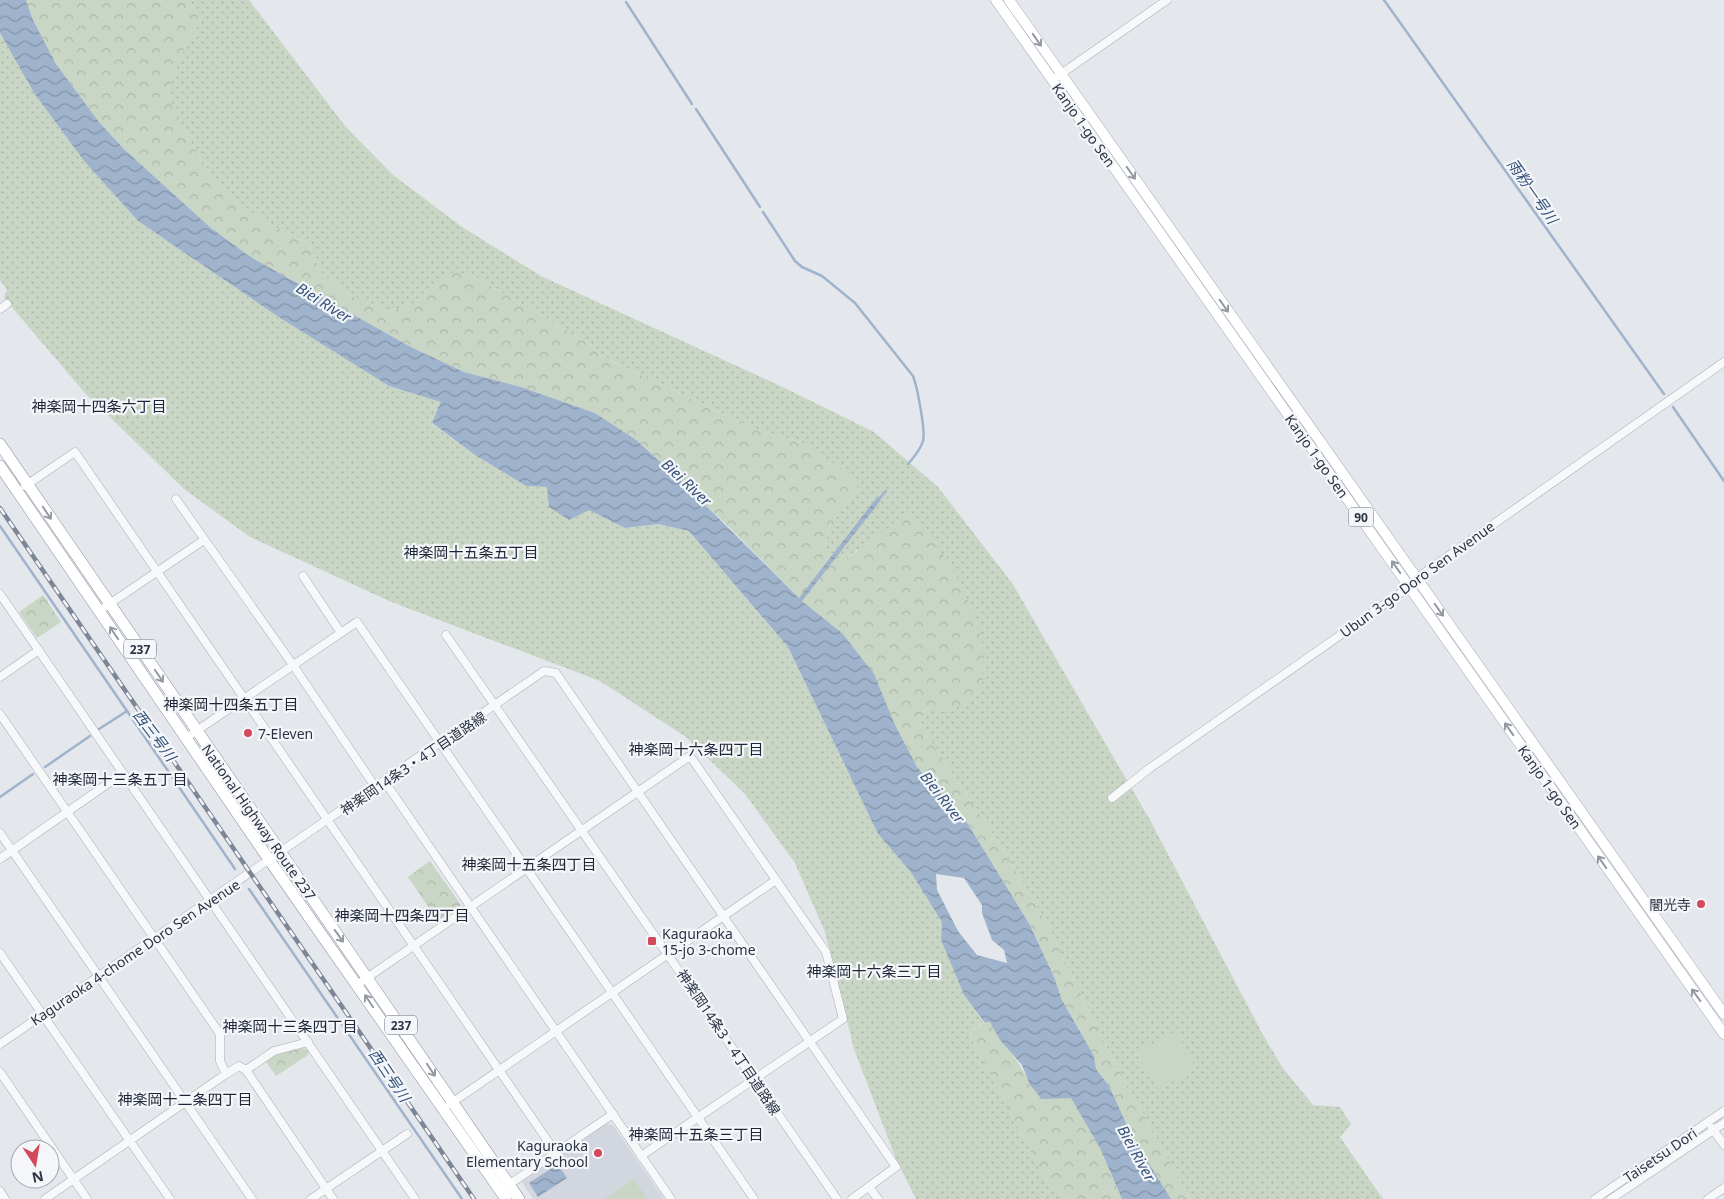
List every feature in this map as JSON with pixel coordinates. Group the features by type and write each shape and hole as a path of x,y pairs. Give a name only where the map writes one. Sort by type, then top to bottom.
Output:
{"highway":[{"name":"National Highway Route 237","path":"0,444 280,853 453,1101 505,1191"},
{"name":"National Highway Route 237","path":"0,466 270,861 358,984 442,1108 505,1191 519,1199"}],"main road":[{"name":"Kanjo 1-go Sen","path":"996,0 1057,77 1417,578 1724,1014"},
{"name":"Kanjo 1-go Sen","path":"1009,0 1057,77 1409,586 1724,1034"}],"street":[{"path":"1057,77 1166,0"},
{"name":"Ubun 3-go Doro Sen Avenue","path":"1112,798 1150,768 1724,362"},
{"path":"18,491 76,452 328,821 415,944 556,1153"},
{"path":"176,499 376,788"},
{"path":"99,611 204,540"},
{"path":"303,576 341,633"},
{"path":"0,594 416,1199"},
{"path":"186,738 357,622 754,1199"},
{"path":"446,635 496,706 544,671 556,673 896,1168 852,1199"},
{"path":"0,678 39,650"},
{"name":"神楽岡14条3・4丁目道路線","path":"270,861 496,706 837,1199"},
{"path":"0,714 220,1034 220,1061 226,1074"},
{"path":"358,984 690,756 826,952 843,1019 641,1156"},
{"path":"0,859 123,773"},
{"path":"385,782 671,1199"},
{"path":"0,833 252,1199"},
{"name":"Kaguraoka 4-chome Doro Sen Avenue","path":"0,1044 270,861"},
{"path":"442,1108 776,880"},
{"path":"0,953 170,1199"},
{"path":"246,1070 274,1051 308,1042"},
{"path":"44,1199 239,1066 246,1070 334,1199"},
{"path":"0,1072 87,1199"},
{"name":"Taisetsu Dori","path":"1595,1199 1724,1111"},
{"path":"505,1191 612,1114"},
{"path":"1708,1122 1724,1145"},
{"name":"Taisetsu Dori","path":"1611,1199 1724,1123"},
{"path":"311,1199 407,1134"},
{"path":"869,1187 878,1199"},
{"path":"1708,1199 1724,1188"},
{"path":"0,1191 5,1199"}],"shaded area":[{"name":"Kaguraoka Elementary School","path":"606,1124 613,1125 664,1199 533,1199 522,1182"}],"green space":[{"path":"26,0 190,0 201,22 188,39 168,90 174,113 206,168 240,205 273,226 309,243 320,271 346,293 389,312 414,303 427,289 454,272 472,275 587,342 604,357 759,431 801,442 842,469 859,489 830,524 825,547 842,562 906,515 929,535 951,567 969,602 982,639 984,662 981,693 946,713 934,707 924,711 920,725 1001,846 1047,924 1107,1048 1190,1199 1171,1199 1132,1136 1109,1086 1096,1069 1094,1056 1062,1000 1054,977 1030,925 966,821 917,767 842,633 802,601 729,527 635,439 595,413 521,387 464,372 411,347 252,258 211,228 125,150 99,122 56,64 33,20"},
{"path":"190,0 249,0 345,126 393,175 462,227 541,276 789,390 874,432 938,487 1012,583 1150,820 1262,1033 1282,1067 1313,1105 1340,1107 1351,1124 1340,1137 1383,1199 1190,1199 1107,1048 1047,924 1001,846 920,725 924,711 934,707 857,550 842,562 825,547 830,524 859,489 801,442 759,431 604,357 587,342 472,275 427,289 414,303 389,312 346,293 320,271 309,243 273,226 240,205 206,168 174,113 168,90 188,39 201,22"},
{"path":"0,33 34,93 84,161 138,221 280,318 389,386 442,402 432,424 475,455 526,486 547,487 625,528 658,524 689,531 788,647 878,834 910,871 942,922 941,940 964,995 983,1022 969,1034 1049,1186 1063,1195 1063,1199 916,1199 896,1159 854,1049 825,932 795,863 745,794 686,737 600,681 389,601 250,537 184,489 85,393 4,298 7,290 0,280"},
{"path":"43,595 61,622 37,638 19,612"},
{"path":"430,861 461,905 438,921 408,877"},
{"path":"984,1022 990,1022 1021,1068 1030,1085 1071,1097 1100,1148 1122,1199 1063,1199 1062,1195 1049,1186 969,1034"},
{"path":"1176,1031 1196,1068 1158,1089 1136,1053"},
{"path":"302,1048 308,1050 308,1055 276,1076 266,1062 275,1055"},
{"path":"634,1179 647,1199 604,1199"}],"water":[{"name":"Biei River","path":"0,0 26,0 33,20 56,64 99,122 125,150 211,228 252,258 411,347 464,372 521,387 595,413 635,439 679,479 799,598 878,496 881,500 802,601 842,633 874,674 895,725 917,767 966,821 1030,925 1054,977 1062,1000 1094,1056 1096,1069 1109,1086 1132,1136 1171,1199 1122,1199 1100,1148 1071,1098 1042,1099 1030,1085 1022,1065 1000,1040 990,1022 984,1022 964,995 941,940 942,922 910,871 878,834 788,647 689,531 658,524 625,528 589,510 569,520 549,507 547,487 526,486 475,455 432,423 441,402 389,386 280,318 138,221 84,161 34,93 0,33","holes":["936,874 964,878 982,905 982,913 992,940 1004,950 1007,963 977,955 958,931 937,890"]},
{"path":"558,1164 567,1178 538,1197 529,1183"}],"waterway":[{"name":"雨粉一号川","path":"1384,0 1664,394"},
{"path":"626,2 692,104"},
{"path":"696,109 760,207"},
{"path":"763,212 795,261 802,267 822,276 855,303 913,376 921,409 924,436 917,454 908,464"},
{"name":"雨粉一号川","path":"1673,407 1724,481"},
{"path":"879,499 886,491"},
{"path":"0,526 127,711"},
{"name":"西三号川","path":"99,729 127,711 235,869"},
{"name":"西三号川","path":"45,767 90,736"},
{"name":"西三号川","path":"0,797 33,774"},
{"name":"西三号川","path":"249,889 462,1199"}],"railway":[{"path":"0,508 474,1199"}],"place":[{"name":"7-Eleven","path":"248,733"},
{"name":"闇光寺","path":"1701,904"},
{"name":"Kaguraoka 15-jo 3-chome","path":"652,941"},
{"name":"Kaguraoka Elementary School","path":"598,1153"}],"district":[{"name":"神楽岡十四条六丁目","path":"99,406"},
{"name":"神楽岡十五条五丁目","path":"471,552"},
{"name":"神楽岡十四条五丁目","path":"231,704"},
{"name":"神楽岡十六条四丁目","path":"696,749"},
{"name":"神楽岡十三条五丁目","path":"120,779"},
{"name":"神楽岡十五条四丁目","path":"529,864"},
{"name":"神楽岡十四条四丁目","path":"402,915"},
{"name":"神楽岡十六条三丁目","path":"874,971"},
{"name":"神楽岡十三条四丁目","path":"290,1026"},
{"name":"神楽岡十二条四丁目","path":"185,1099"},
{"name":"神楽岡十五条三丁目","path":"696,1134"}]}
